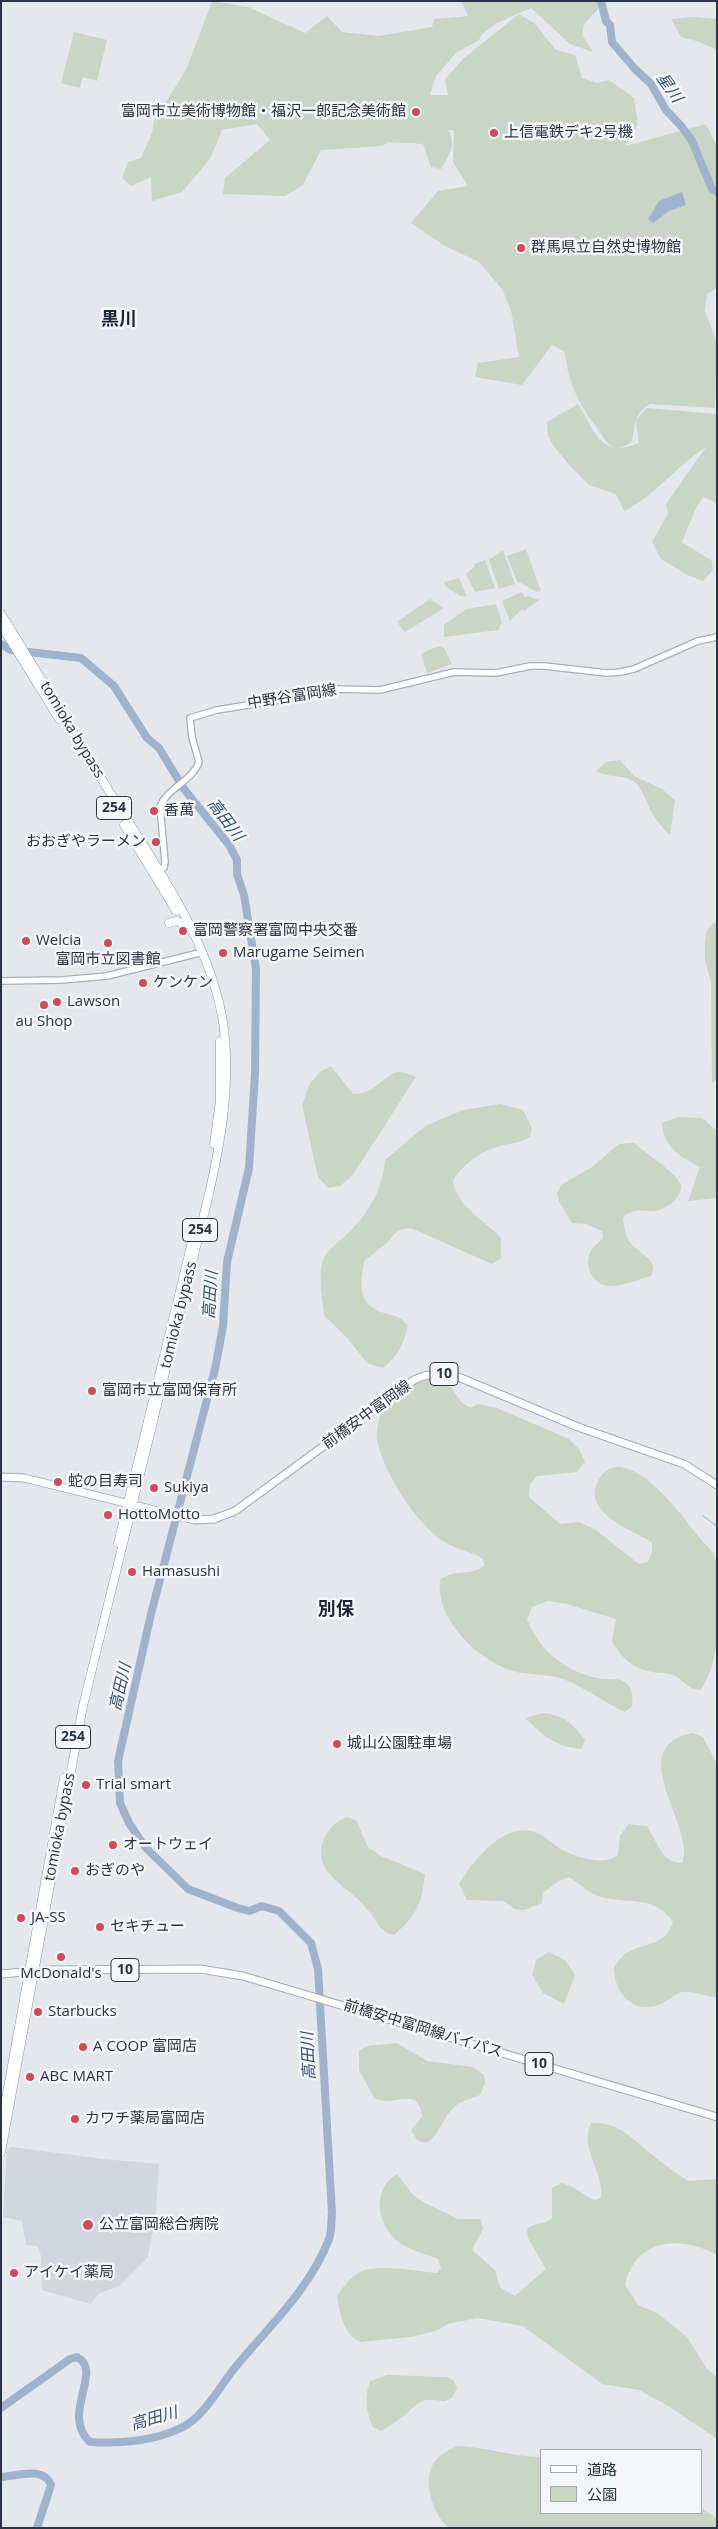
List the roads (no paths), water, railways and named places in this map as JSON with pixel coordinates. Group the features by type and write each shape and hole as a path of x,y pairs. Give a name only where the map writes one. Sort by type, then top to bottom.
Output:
{"highway":[{"name":"tomioka bypass","path":"1,614 149,855 156,874 201,953"},
{"name":"tomioka bypass","path":"1,625 156,874 201,953 214,984 224,1028 227,1071 226,1103 208,1198 78,1712 1,2152"},
{"path":"169,923 177,921 184,924"},
{"name":"tomioka bypass","path":"1,2124 31,1973"}],"main road":[{"name":"中野谷富岡線","path":"156,874 165,867 160,811 164,798 195,770 199,762 192,738 190,718 217,710 298,697 332,689 380,690 454,672 496,673 537,666 607,673 620,672 634,669 698,642 717,637"},
{"path":"149,855 165,856"},
{"path":"1,981 62,980 107,976 201,953"},
{"name":"前橋安中富岡線","path":"130,1504 195,1520 214,1520 229,1514 405,1386 420,1377 436,1374 461,1378 578,1426 684,1464 717,1485"},
{"name":"10","path":"1,1477 24,1478 130,1504"},
{"name":"前橋安中富岡線バイパス","path":"1,1974 31,1973 46,1970 200,1969 260,1980 717,2117"}],"water":[{"path":"682,192 686,205 669,211 653,223 648,219 659,201"}],"waterway":[{"name":"星川","path":"601,1 606,21 610,25 612,42 635,69 651,84 666,110 692,141 712,189 717,192"},
{"name":"高田川","path":"1,644 11,650 81,658 114,686 147,738 159,748 184,789 229,845 237,860 237,874 244,895 256,969 255,1074 249,1168 227,1262 223,1326 215,1369 151,1614 118,1761 120,1803 129,1823 145,1847 188,1889 249,1911 262,1906 279,1911 311,1943 318,1969 332,2213 329,2239 321,2258 299,2292 233,2370 211,2401 198,2416 183,2427 161,2436 138,2440 90,2442 82,2431 79,2419 86,2372 84,2364 77,2357 70,2359 1,2408"},
{"path":"703,1516 717,1526"},
{"name":"高田川","path":"1,2477 36,2474 47,2479 51,2485 37,2528"}],"place":[{"name":"富岡市立美術博物館・福沢一郎記念美術館","path":"416,112"},
{"name":"上信電鉄デキ2号機","path":"494,133"},
{"name":"群馬県立自然史博物館","path":"521,248"},
{"name":"香萬","path":"154,811"},
{"name":"おおぎやラーメン","path":"156,842"},
{"name":"富岡警察署富岡中央交番","path":"183,931"},
{"name":"Welcia","path":"26,941"},
{"name":"富岡市立図書館","path":"108,943"},
{"name":"Marugame Seimen","path":"223,953"},
{"name":"ケンケン","path":"143,983"},
{"name":"Lawson","path":"57,1002"},
{"name":"au Shop","path":"44,1005"},
{"name":"富岡市立富岡保育所","path":"92,1391"},
{"name":"蛇の目寿司","path":"58,1482"},
{"name":"Sukiya","path":"154,1488"},
{"name":"HottoMotto","path":"108,1515"},
{"name":"Hamasushi","path":"132,1572"},
{"name":"城山公園駐車場","path":"337,1744"},
{"name":"Trial smart","path":"86,1785"},
{"name":"オートウェイ","path":"113,1845"},
{"name":"おぎのや","path":"75,1871"},
{"name":"JA-SS","path":"21,1918"},
{"name":"セキチュー","path":"100,1927"},
{"name":"McDonald's","path":"61,1957"},
{"name":"Starbucks","path":"38,2012"},
{"name":"A COOP 富岡店","path":"83,2047"},
{"name":"ABC MART","path":"30,2077"},
{"name":"カワチ薬局富岡店","path":"75,2119"},
{"name":"公立富岡総合病院","path":"88,2225"},
{"name":"アイケイ薬局","path":"14,2273"}],"district":[{"name":"黒川","path":"119,320"},
{"name":"別保","path":"336,1610"}]}
